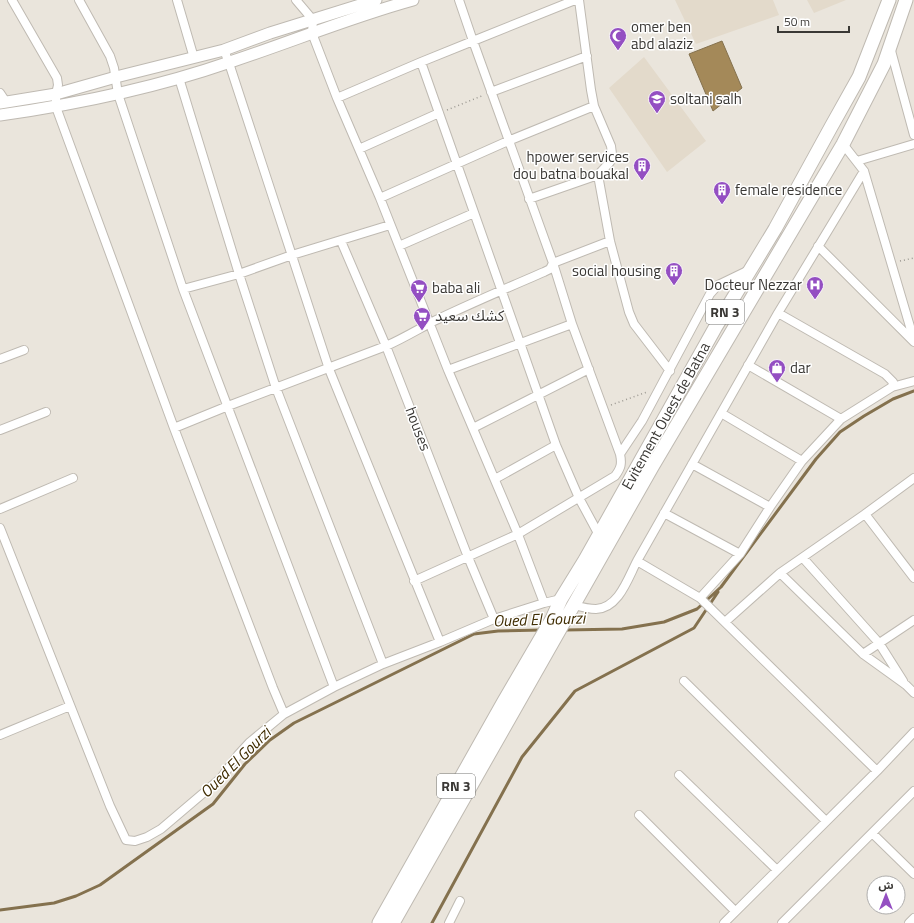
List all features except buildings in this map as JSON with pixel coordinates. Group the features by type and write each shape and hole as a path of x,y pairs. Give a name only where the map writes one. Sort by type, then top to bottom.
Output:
{"highway":[{"name":"Evitement Ouest de Batna","path":"379,923 715,328 775,229 858,77 889,0"},
{"name":"Evitement Ouest de Batna","path":"393,923 652,467 843,144 884,64 906,0"}],"main road":[{"path":"2,100 56,94 116,77 224,50 376,0"},
{"path":"0,115 56,107 118,94 179,78 229,63 368,13 413,0"}],"street":[{"path":"12,0 57,78 58,85 56,107 174,428 284,714"},
{"path":"89,0 80,2 110,56 116,77 118,94 183,289 334,687"},
{"path":"177,0 194,58"},
{"path":"296,0 313,20 312,34 337,98 380,198 431,323 448,370 518,534 544,603"},
{"path":"414,581 518,534 615,476 622,464 604,408 572,324 553,264 459,0"},
{"path":"337,98 421,62 575,0"},
{"path":"529,199 598,175 610,162 612,146 594,106 579,0"},
{"path":"890,45 911,111 914,135"},
{"path":"224,50 328,369 440,642"},
{"path":"491,92 587,56"},
{"path":"421,62 556,445 599,535"},
{"path":"179,78 239,274 276,388 383,664"},
{"path":"380,198 508,141 594,106"},
{"path":"359,149 439,113"},
{"path":"843,144 864,171 914,341"},
{"path":"857,161 914,144"},
{"path":"574,605 597,609 611,604 619,595 636,561 748,365 864,171"},
{"path":"598,175 610,241 629,312 634,324 670,370"},
{"path":"399,246 474,213"},
{"path":"183,289 239,274 292,255 390,225"},
{"name":"houses","path":"341,241 386,346 468,557 494,619"},
{"path":"174,428 403,339 431,323 544,272 550,269 553,264 610,241"},
{"path":"818,246 914,341"},
{"path":"620,454 642,422 713,290 718,285 750,270"},
{"path":"778,314 885,374 893,382 892,387"},
{"path":"448,370 572,324"},
{"path":"0,359 24,350"},
{"path":"748,365 841,419"},
{"path":"473,428 589,369"},
{"path":"702,600 740,554 770,506 802,461 841,419 892,387 914,381"},
{"path":"0,430 46,412"},
{"path":"721,413 802,461"},
{"path":"494,479 556,445"},
{"path":"692,464 770,506"},
{"path":"620,469 635,471"},
{"path":"0,509 73,478"},
{"path":"725,622 780,574 914,478"},
{"path":"664,513 740,554"},
{"path":"865,514 914,578"},
{"path":"0,528 70,706 126,840 135,841 147,838 161,829 221,778 250,742 284,714 334,687 383,664 494,619 561,599"},
{"path":"803,558 879,643 906,685"},
{"path":"636,561 702,600 877,771"},
{"path":"780,574 863,654 906,685 914,693"},
{"path":"863,654 914,620"},
{"path":"684,681 826,821"},
{"path":"0,735 70,706"},
{"path":"724,923 877,771 914,732"},
{"path":"679,775 777,870"},
{"path":"782,923 914,791"},
{"path":"639,815 735,911"},
{"path":"872,833 914,874"},
{"path":"449,923 460,901"},
{"path":"909,923 914,918"}],"path":[{"path":"439,113 491,92"},
{"path":"891,263 914,258"},
{"path":"604,408 661,387"}],"shaded area":[{"path":"675,0 773,0 779,15 696,44"},
{"path":"807,0 846,0 814,13"},
{"path":"722,41 742,88 713,111 689,54"},
{"name":"soltani salh","path":"644,57 706,141 667,172 609,88"}],"waterway":[{"name":"Oued El Gourzi","path":"565,630 622,629 664,622 697,609 721,587 816,459 840,432 893,399 914,391"},
{"path":"432,923 522,757 575,691 694,628 718,592"},
{"name":"Oued El Gourzi","path":"0,910 54,903 76,896 100,885 213,804 245,764 270,740 294,723 474,634 498,631 541,630"}],"place":[{"name":"omer ben abd alaziz","path":"618,51"},
{"name":"soltani salh","path":"657,114"},
{"name":"hpower services dou batna bouakal","path":"642,181"},
{"name":"female residence","path":"722,205"},
{"name":"social housing","path":"674,286"},
{"name":"Docteur Nezzar","path":"815,300"},
{"name":"baba ali","path":"419,303"},
{"name":"كشك سعيد","path":"422,331"},
{"name":"dar","path":"777,383"}]}
